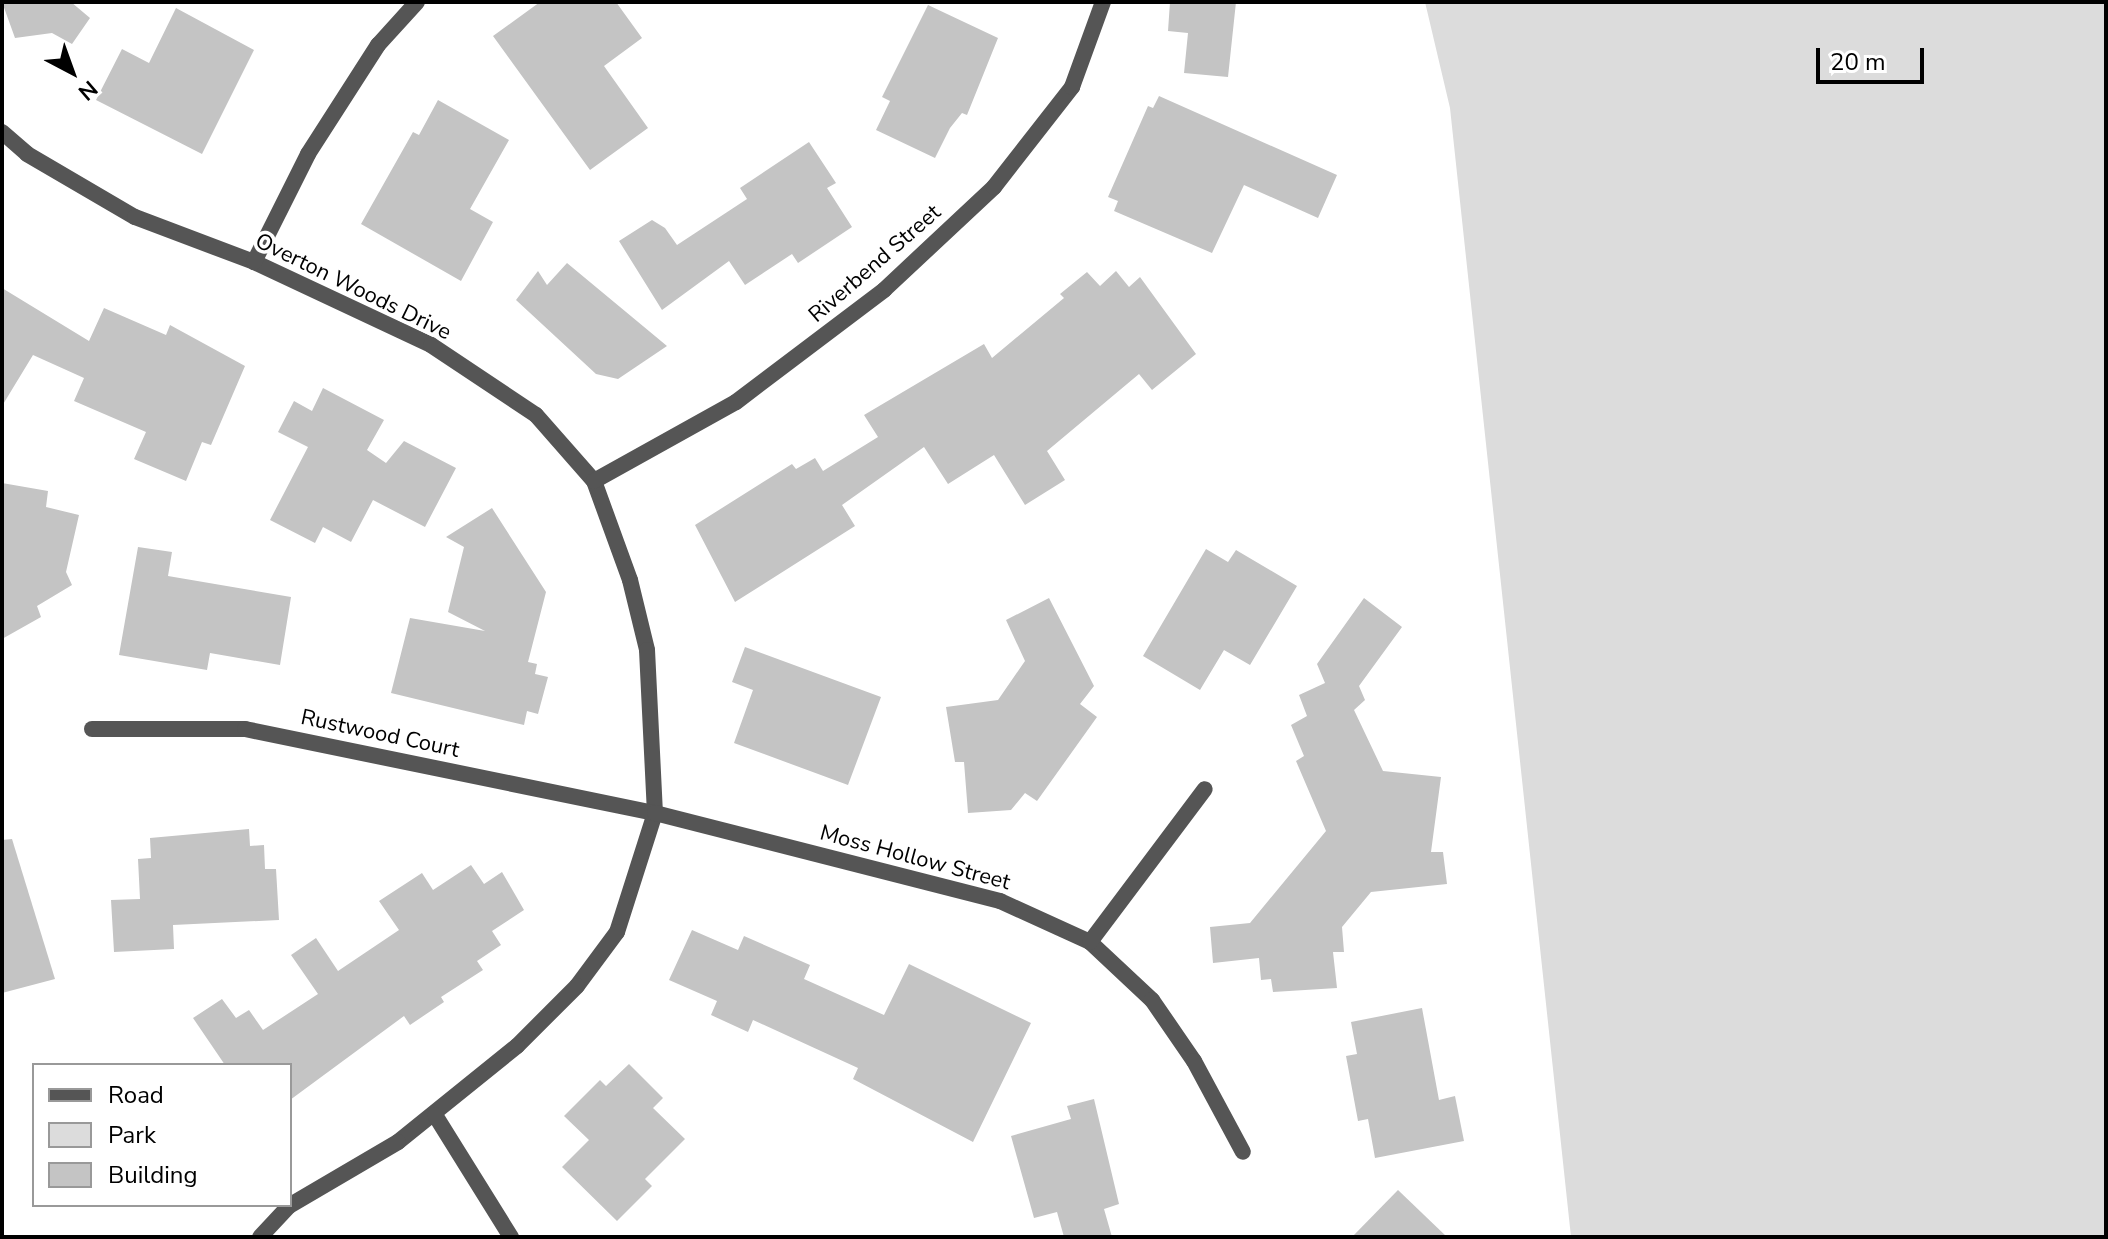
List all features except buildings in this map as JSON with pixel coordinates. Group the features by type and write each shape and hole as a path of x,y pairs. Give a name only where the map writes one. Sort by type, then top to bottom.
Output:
{"street":[{"path":"254,262 308,154 378,45 417,2"},
{"name":"Riverbend Street","path":"594,481 736,402 895,280 994,187 1072,87 1103,2"},
{"name":"Overton Woods Drive","path":"2,132 27,154 135,217 254,262 431,345 536,415 594,481 630,580 647,650 655,813 635,890 617,932 593,965 517,1046 435,1115 292,1204"},
{"name":"Rustwood Court","path":"92,729 245,729 655,813"},
{"path":"1090,942 1205,789"},
{"name":"Moss Hollow Street","path":"655,813 1000,901 1090,942 1152,1000 1194,1061 1243,1152"},
{"path":"435,1115 511,1237"},
{"name":"Overton Woods Drive","path":"260,1237 288,1207"}],"green space":[{"path":"1425,2 2106,2 2106,1237 1571,1237 1450,108"}]}
